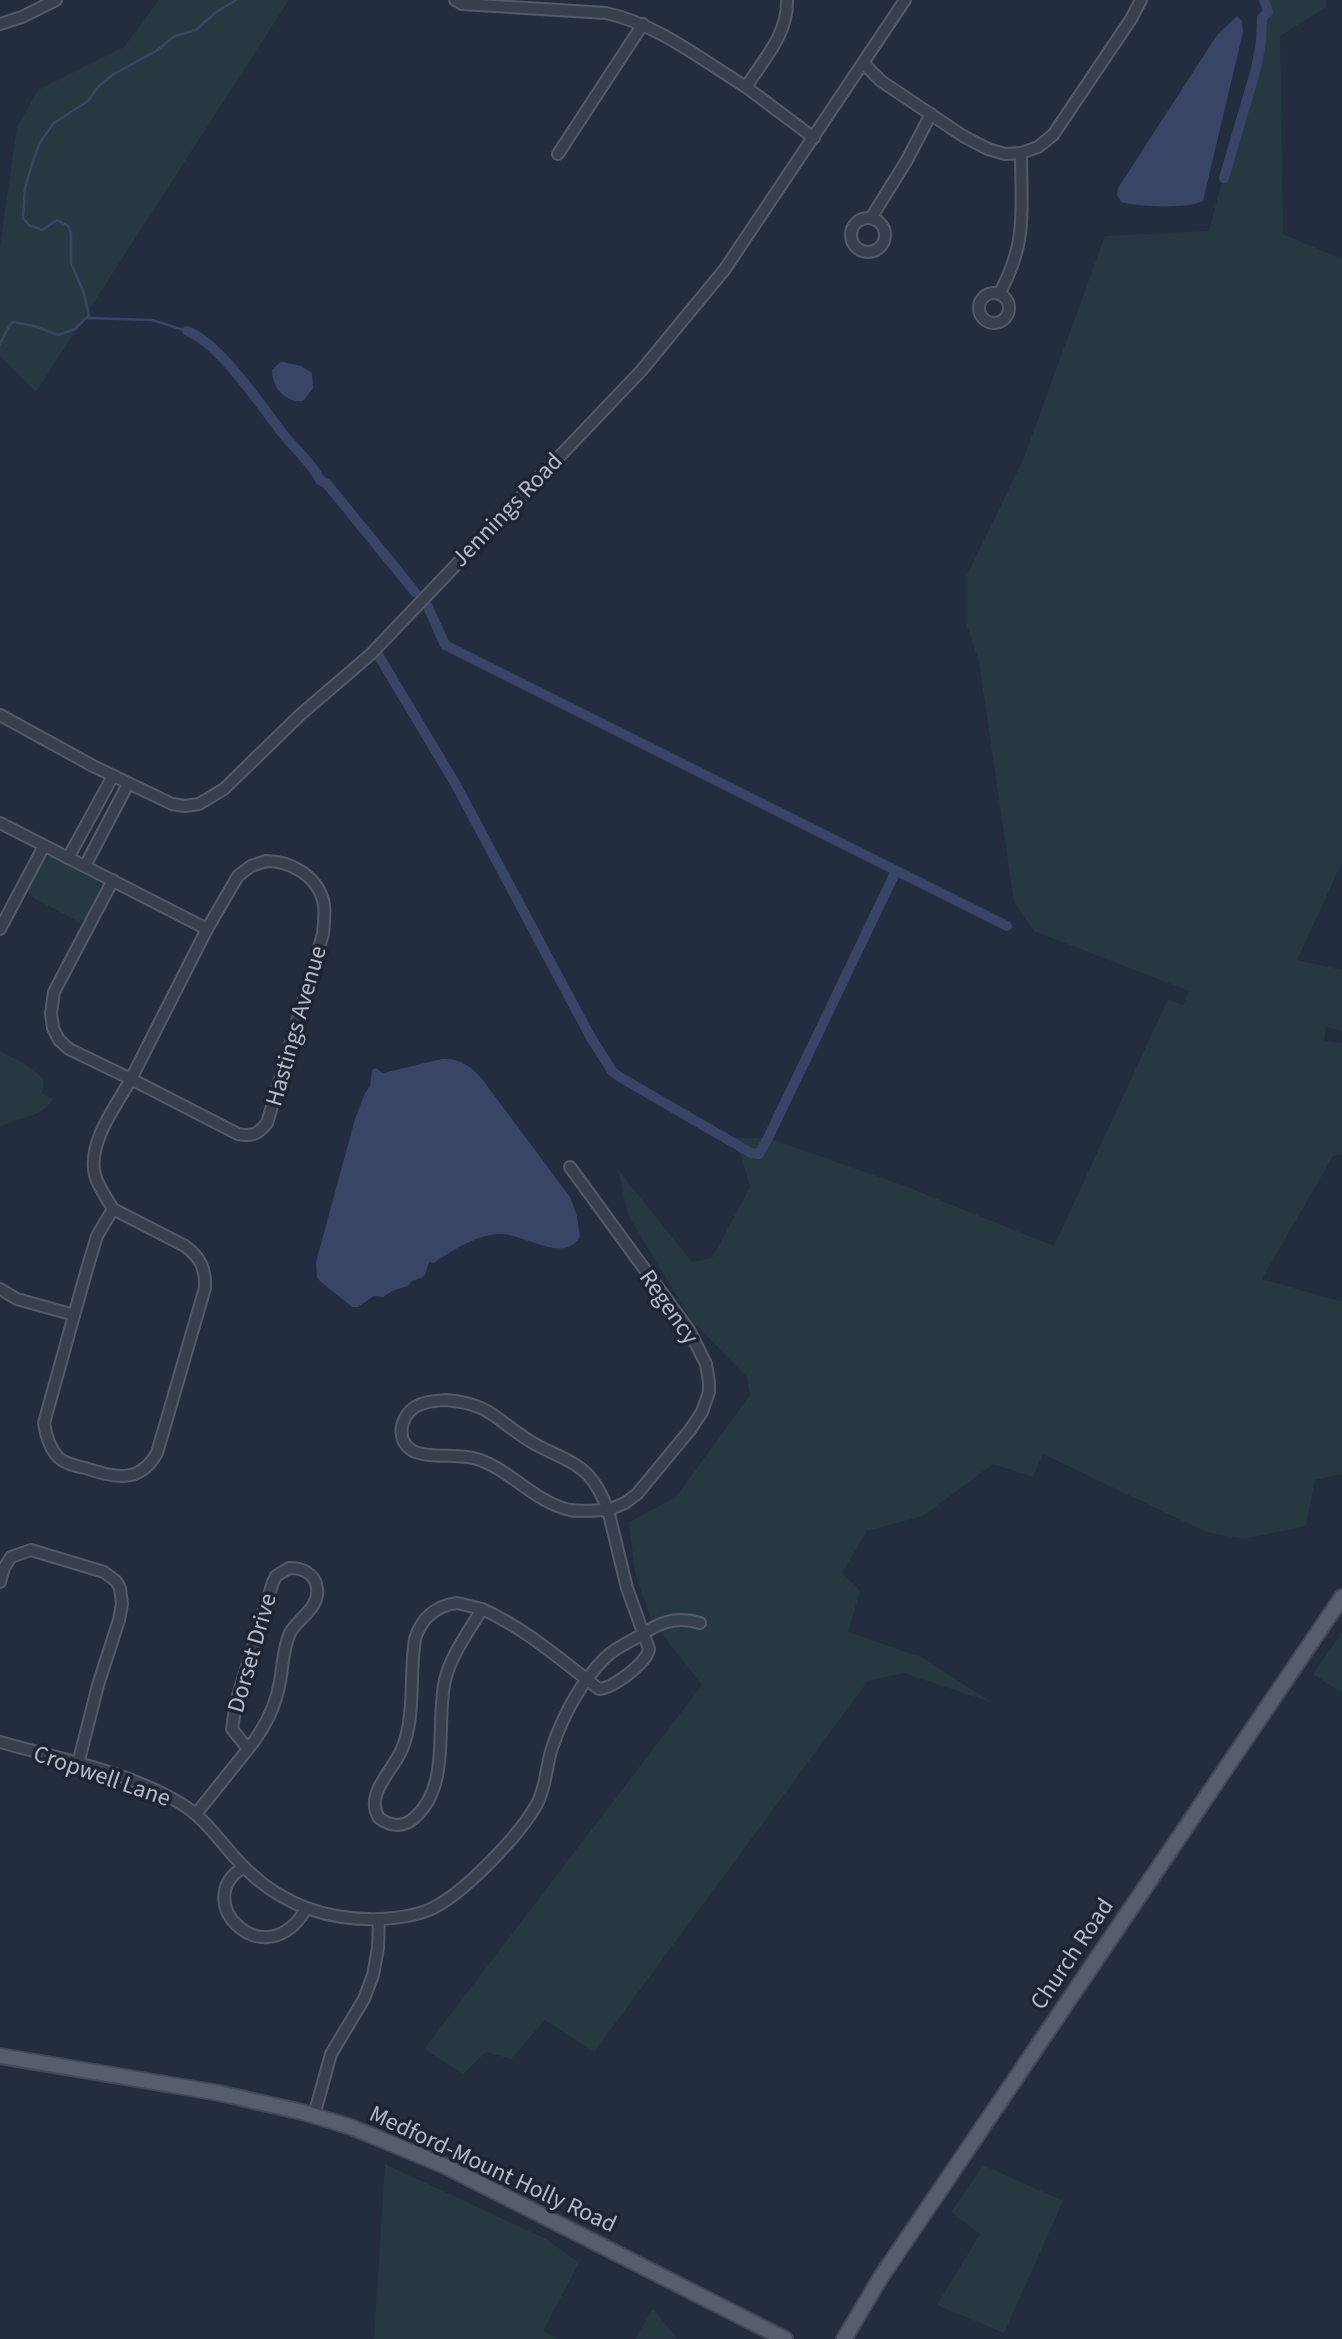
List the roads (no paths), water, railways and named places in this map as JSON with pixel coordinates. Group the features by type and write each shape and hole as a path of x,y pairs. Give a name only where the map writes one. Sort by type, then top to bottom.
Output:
{"main road":[{"name":"Church Road","path":"844,2339 896,2255 1342,1597"},
{"name":"Medford-Mount Holly Road","path":"0,2056 219,2093 314,2115 444,2166 782,2338"},
{"path":"856,2339 858,2316"}],"street":[{"path":"0,24 22,17 56,0"},
{"path":"455,0 462,4 606,13 643,24 746,87 814,138"},
{"path":"746,87 782,32 787,0"},
{"name":"Jennings Road","path":"0,715 128,784 172,804 192,805 212,798 307,708 371,654 662,346 725,269 905,0"},
{"path":"863,63 881,81 971,141 1005,155 1021,153 1038,147 1053,135 1108,55 1141,0"},
{"path":"558,154 643,24"},
{"path":"870,218 907,160 931,114"},
{"path":"999,294 1015,261 1022,233 1021,153"},
{"path":"68,858 113,776"},
{"path":"85,866 128,784"},
{"path":"0,823 207,929"},
{"path":"0,929 44,846"},
{"name":"Hastings Avenue","path":"266,861 290,865 304,874 316,885 323,898 323,934 267,1123 255,1135 238,1134 131,1079 207,929 238,876 251,866 266,861"},
{"path":"113,880 54,992 52,1028 59,1040 69,1049 131,1079 99,1139 94,1155 97,1182 113,1209 195,1253 206,1275 205,1288 157,1453 151,1464 136,1474 122,1477 64,1462 46,1436 44,1423 97,1236 113,1209"},
{"name":"Regency","path":"570,1167 689,1330 706,1364 709,1382 709,1392 702,1412 690,1430 637,1494 608,1510"},
{"path":"0,1289 17,1299 74,1315"},
{"path":"482,1609 452,1660 445,1680 441,1702 438,1769 430,1798 420,1813 408,1823 386,1823 379,1818 374,1804 379,1787 395,1765 405,1739 409,1720 413,1649 418,1629 431,1614 447,1604 467,1603 482,1609 573,1666 600,1689 605,1689 638,1666 648,1655 649,1649 624,1579 608,1510 596,1486 582,1469 525,1438 498,1416 478,1406 446,1400 425,1402 409,1412 401,1427 403,1441 413,1450 467,1456 489,1463 537,1496 566,1509 608,1510"},
{"path":"0,1582 11,1557 31,1550 104,1572 116,1581 120,1588 122,1604 119,1620 98,1685 78,1764"},
{"name":"Dorset Drive","path":"196,1814 248,1749 269,1719 276,1701 284,1651 291,1633 310,1611 317,1596 317,1588 310,1574 296,1568 282,1571 273,1582 236,1702 232,1729 248,1749"},
{"name":"Cropwell Lane","path":"0,1742 149,1787 183,1804 196,1814 243,1867 276,1894 306,1909 337,1917 379,1919 406,1916 433,1908 456,1892 496,1855 536,1804 557,1736 570,1706 587,1680 614,1650 653,1626 671,1620 700,1623"},
{"path":"243,1867 229,1879 224,1897 226,1912 240,1929 260,1937 276,1937 296,1924 306,1909"},
{"path":"314,2115 331,2054 364,1999 373,1975 379,1919"}],"water":[{"path":"1237,16 1242,21 1243,32 1203,201 1196,204 1163,206 1121,202 1117,195 1118,188 1217,35"},
{"path":"283,362 301,366 312,373 313,388 303,401 285,397 277,388 272,370"},
{"path":"442,1059 465,1064 482,1079 570,1197 577,1216 580,1237 573,1245 564,1248 553,1248 508,1235 481,1238 434,1263 429,1262 425,1275 408,1286 383,1297 374,1296 358,1307 352,1307 320,1281 317,1277 316,1262 355,1119 370,1086 372,1070 376,1068 383,1073"}],"waterway":[{"path":"0,344 13,322 58,335 75,329 89,315 83,291 71,263 71,234 68,226 57,220 42,230 29,225 23,218 25,188 40,142 54,123 88,101 99,86 114,74 156,51 175,36 196,30 216,12 236,0"},
{"path":"1224,178 1256,69 1262,18 1268,12 1264,0"},
{"path":"88,318 152,320 187,331"},
{"path":"187,331 200,338 226,361 320,480 327,484 415,592"},
{"path":"415,592 421,599"},
{"path":"428,607 445,645 1007,926"},
{"path":"377,653 456,785 590,1036 612,1071 751,1153 759,1154 768,1138 896,871"}]}
